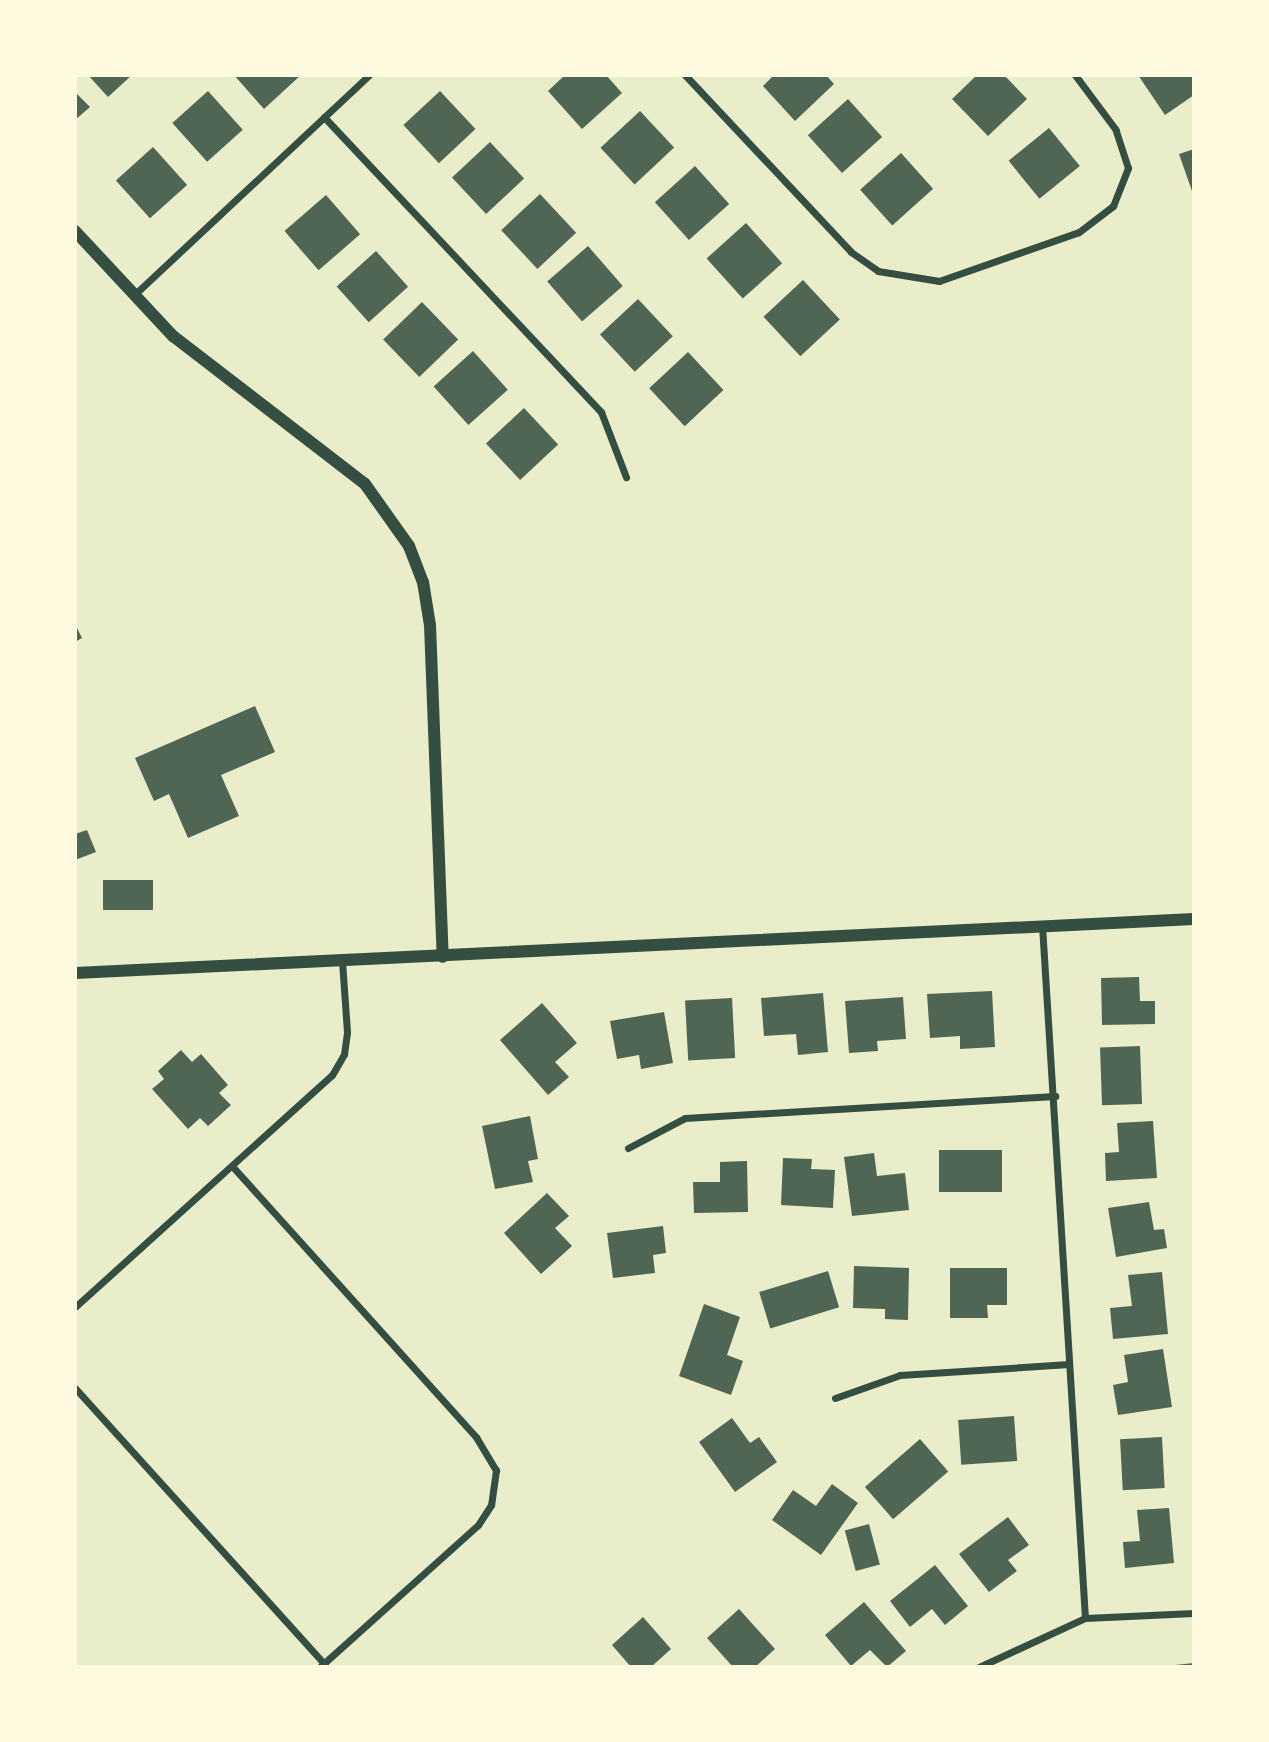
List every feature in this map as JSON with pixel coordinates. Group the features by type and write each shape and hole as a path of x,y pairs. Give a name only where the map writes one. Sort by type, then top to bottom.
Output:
{"street":[{"path":"135,295 369,75"},
{"path":"685,75 851,252 878,271 939,281 1079,232 1113,206 1128,168 1116,130 1075,75"},
{"path":"324,117 601,412 626,477"},
{"path":"75,231 135,295 209,366 365,484 409,546 424,582 430,625 443,957"},
{"path":"75,973 1194,919"},
{"path":"1042,925 1055,1096 1085,1618"},
{"path":"75,1307 316,1092 344,1054 342,961"},
{"path":"628,1148 685,1118 1055,1096"},
{"path":"75,1388 322,1665 478,1525 491,1505 496,1470 476,1437 232,1166"},
{"path":"835,1398 900,1375 1069,1364"},
{"path":"979,1667 1085,1618 1194,1612"}],"building":[{"path":"88,75 132,75 108,97"},
{"path":"234,75 301,75 264,109"},
{"path":"565,75 606,75 622,93 582,129 548,91"},
{"path":"774,75 826,75 834,84 795,121 763,86"},
{"path":"977,75 1004,75 1027,99 988,136 952,99"},
{"path":"1138,75 1194,75 1194,95 1165,115"},
{"path":"208,91 243,130 207,162 172,123"},
{"path":"440,91 475,129 439,163 403,125"},
{"path":"75,92 90,107 75,120"},
{"path":"848,99 882,137 842,173 808,135"},
{"path":"640,111 674,148 635,184 601,148"},
{"path":"1049,128 1080,166 1039,199 1009,161"},
{"path":"490,142 524,179 486,214 452,177"},
{"path":"153,147 187,185 150,218 116,180"},
{"path":"1194,149 1194,194 1193,194 1179,154"},
{"path":"901,153 933,189 892,225 860,190"},
{"path":"695,166 729,204 689,240 655,202"},
{"path":"540,194 576,233 537,269 501,230"},
{"path":"326,195 360,234 319,270 284,231"},
{"path":"746,223 782,263 743,299 707,258"},
{"path":"588,246 623,286 582,321 547,281"},
{"path":"376,251 408,287 369,322 337,286"},
{"path":"803,280 840,319 800,356 764,317"},
{"path":"638,299 673,336 635,372 600,334"},
{"path":"422,302 458,339 419,377 383,340"},
{"path":"473,351 508,390 468,425 434,386"},
{"path":"688,352 723,390 685,426 649,388"},
{"path":"524,408 558,445 520,480 486,443"},
{"path":"75,624 82,638 75,642"},
{"path":"255,706 275,752 221,775 239,816 188,838 169,794 154,801 135,758"},
{"path":"87,830 96,852 75,860 75,834"},
{"path":"103,880 153,880 153,910 103,910"},
{"path":"1139,977 1140,1001 1155,1001 1155,1024 1102,1025 1101,978"},
{"path":"992,991 995,1047 960,1049 960,1036 930,1038 927,994"},
{"path":"823,993 828,1052 798,1055 796,1034 764,1036 761,998"},
{"path":"903,997 906,1039 877,1041 878,1051 849,1053 845,1001"},
{"path":"732,998 735,1058 688,1060 685,1000"},
{"path":"542,1003 577,1043 555,1062 569,1077 548,1095 500,1040"},
{"path":"664,1012 673,1063 641,1069 639,1055 617,1059 610,1021"},
{"path":"1140,1046 1142,1104 1102,1105 1100,1047"},
{"path":"181,1050 192,1062 201,1054 228,1085 219,1093 231,1105 208,1126 200,1118 188,1129 152,1089 164,1079 158,1071"},
{"path":"530,1116 538,1159 528,1161 533,1182 495,1189 482,1126"},
{"path":"1153,1121 1157,1178 1106,1181 1105,1153 1119,1152 1117,1123"},
{"path":"939,1150 1002,1150 1002,1192 939,1192"},
{"path":"874,1153 877,1176 905,1173 909,1210 852,1216 844,1157"},
{"path":"783,1158 812,1159 811,1169 835,1170 833,1208 781,1205"},
{"path":"747,1161 748,1212 694,1213 693,1182 720,1182 720,1162"},
{"path":"547,1193 569,1216 555,1228 572,1246 541,1274 504,1233"},
{"path":"1149,1202 1154,1230 1164,1229 1167,1248 1116,1257 1108,1208"},
{"path":"663,1226 666,1253 653,1255 655,1273 613,1278 607,1233"},
{"path":"854,1266 909,1268 908,1320 885,1319 885,1309 853,1308"},
{"path":"950,1268 1007,1268 1007,1305 987,1305 988,1318 950,1318"},
{"path":"828,1271 839,1307 770,1328 759,1292"},
{"path":"1162,1272 1168,1334 1113,1339 1110,1308 1132,1306 1128,1275"},
{"path":"704,1304 740,1317 727,1355 743,1361 731,1395 679,1376"},
{"path":"1163,1349 1172,1407 1118,1415 1113,1385 1128,1382 1124,1355"},
{"path":"1014,1416 1017,1461 961,1465 958,1420"},
{"path":"732,1418 750,1443 759,1437 777,1462 735,1492 699,1442"},
{"path":"1162,1437 1165,1488 1123,1490 1120,1439"},
{"path":"920,1439 948,1471 893,1519 865,1487"},
{"path":"832,1484 858,1503 821,1555 772,1520 793,1490 816,1506"},
{"path":"1169,1508 1174,1563 1125,1568 1123,1542 1140,1541 1137,1510"},
{"path":"1008,1517 1029,1545 1008,1560 1017,1571 989,1592 959,1554"},
{"path":"869,1524 880,1565 856,1571 845,1530"},
{"path":"935,1565 968,1606 945,1625 932,1609 910,1627 890,1601"},
{"path":"864,1602 906,1651 887,1667 870,1650 851,1666 825,1635"},
{"path":"739,1609 775,1649 755,1667 733,1667 707,1638"},
{"path":"643,1617 671,1649 651,1667 631,1667 612,1645"},
{"path":"1194,1663 1194,1667 1175,1667 1175,1665"}]}
